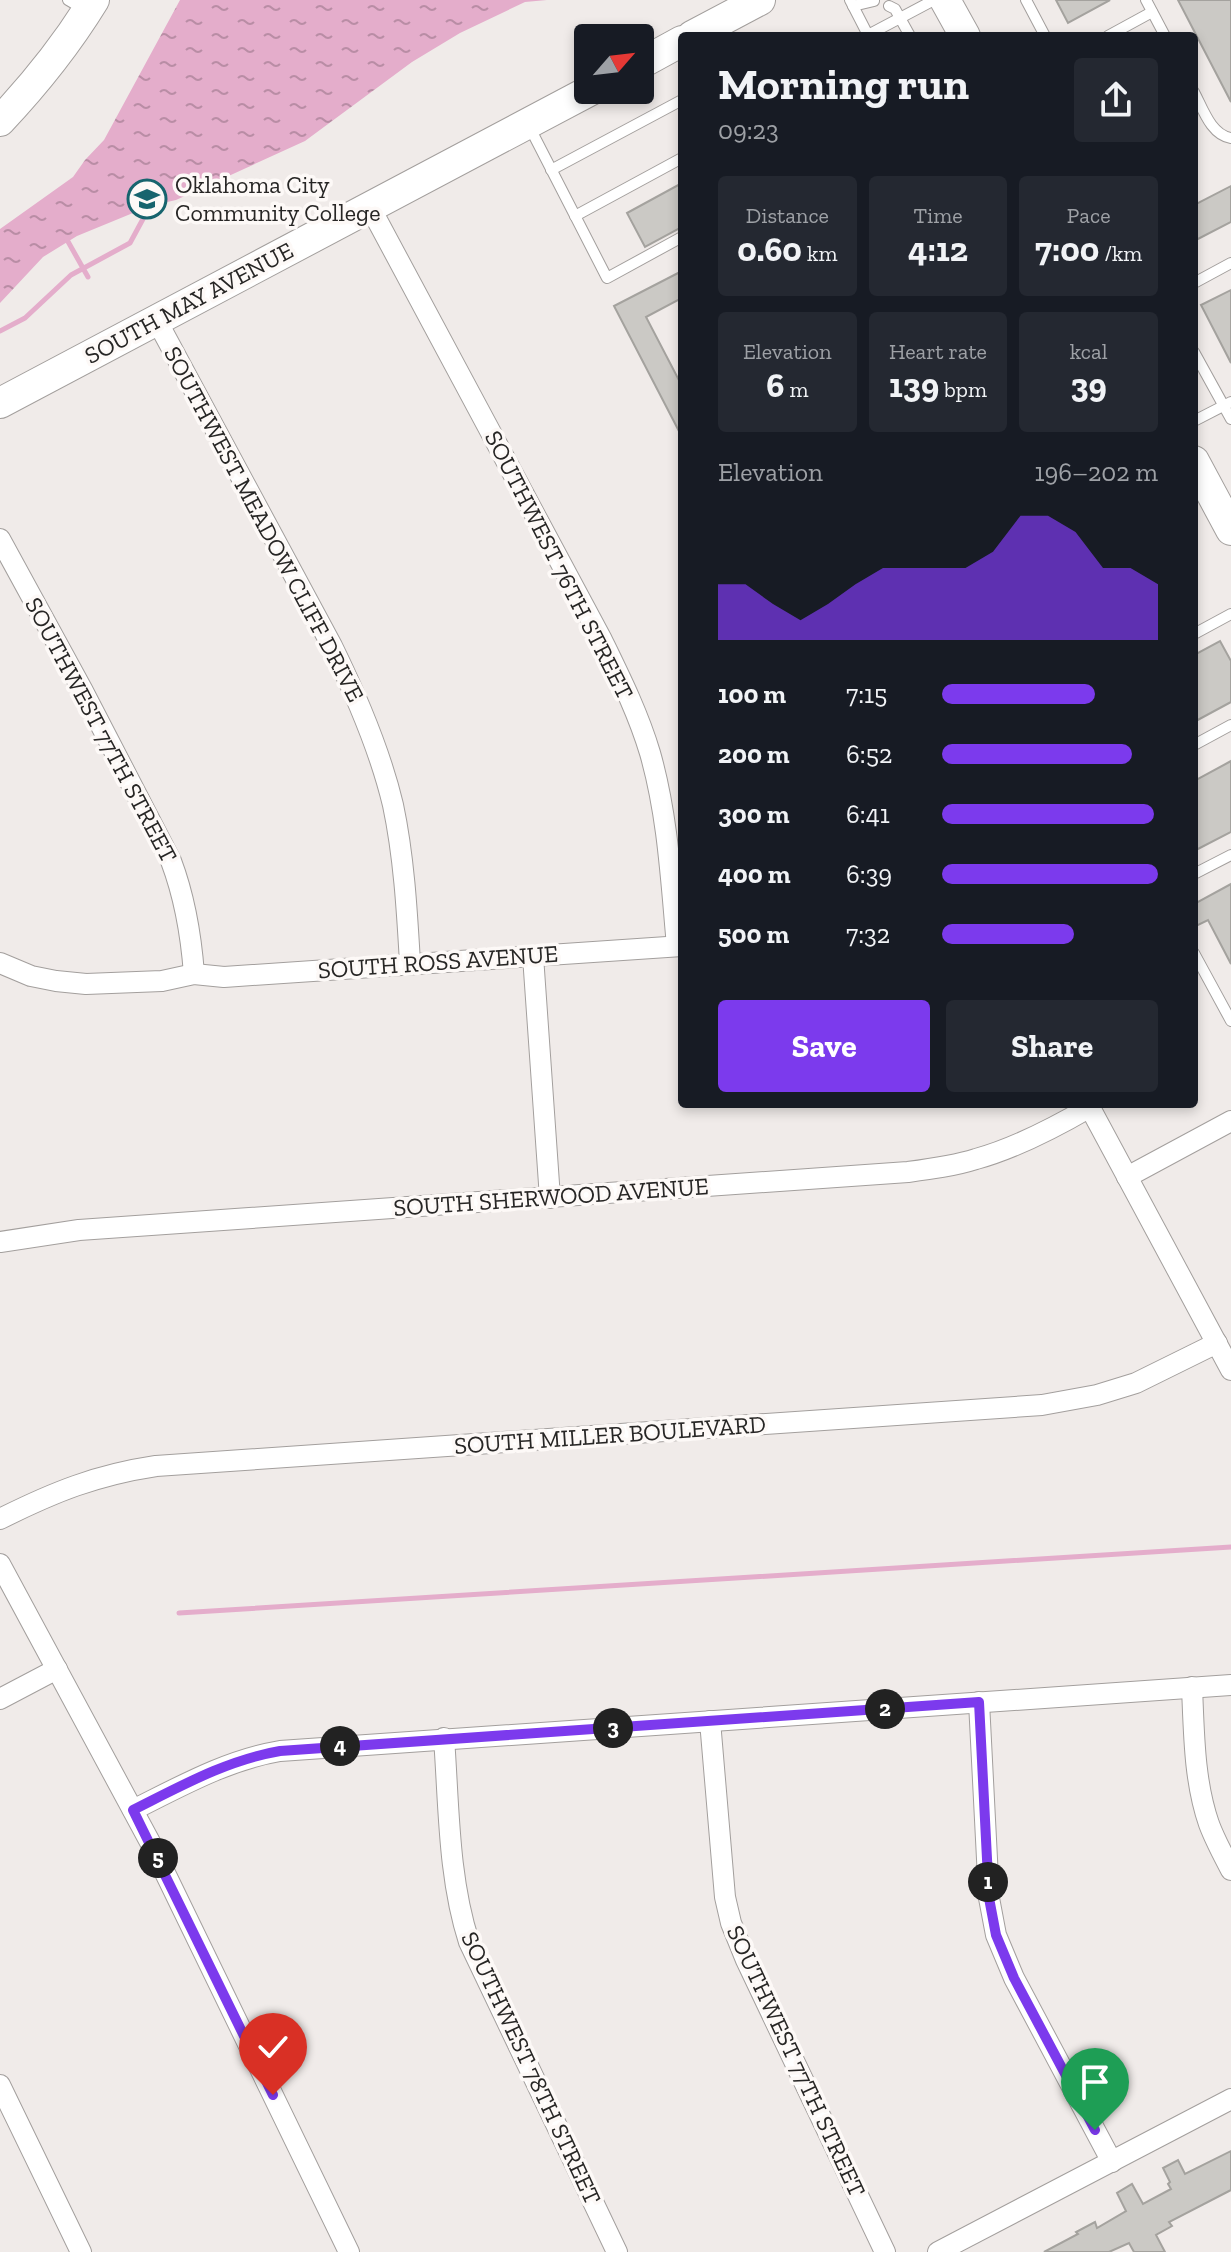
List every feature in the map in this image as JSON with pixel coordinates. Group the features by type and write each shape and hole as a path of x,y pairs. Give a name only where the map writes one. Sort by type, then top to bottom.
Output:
{"main road":[{"path":"700,32 760,0"},
{"path":"945,0 963,32"},
{"path":"0,121 25,94 83,4"},
{"path":"654,56 678,43"},
{"name":"SOUTH MAY AVENUE","path":"0,403 574,99"},
{"path":"1198,468 1231,530"}],"street":[{"name":"SOUTHWEST 76TH STREET","path":"370,207 627,690 649,752 659,792 668,841 678,936"},
{"name":"SOUTHWEST MEADOW CLIFF DRIVE","path":"157,321 332,646 362,710 395,816 402,858 410,963"},
{"name":"SOUTHWEST 77TH STREET","path":"0,539 171,861 188,921 194,974"},
{"name":"SOUTH ROSS AVENUE","path":"194,974 224,977 678,946"},
{"path":"533,956 550,1198"},
{"path":"0,963 31,976 86,984 162,981 194,974"},
{"name":"SOUTH SHERWOOD AVENUE","path":"0,1242 79,1230 908,1172 992,1155 1061,1124 1086,1108"},
{"path":"1090,1108 1231,1370"},
{"path":"1127,1177 1231,1121"},
{"name":"SOUTH MILLER BOULEVARD","path":"0,1519 75,1485 156,1466 1042,1405 1097,1395 1136,1383 1217,1343"},
{"path":"0,1564 133,1810 349,2252"},
{"path":"0,1699 57,1669"},
{"path":"133,1810 217,1769 280,1751 1231,1685"},
{"path":"1192,1687 1201,1793 1209,1825 1231,1870"},
{"path":"979,1702 989,1898 996,1935 1014,1978 1112,2162"},
{"name":"SOUTHWEST 77TH STREET","path":"710,1721 722,1873 731,1923 885,2252"},
{"name":"SOUTHWEST 78TH STREET","path":"444,1738 455,1884 459,1911 469,1942 617,2252"},
{"path":"0,2085 81,2252"},
{"path":"938,2252 1231,2099"}],"lane":[{"path":"874,32 934,0"},
{"path":"1026,0 1043,32"},
{"path":"1146,0 1163,32"},
{"path":"866,32 851,3 874,1"},
{"path":"889,6 895,9 908,32"},
{"path":"1115,32 1152,12"},
{"path":"1198,99 1216,132 1227,139 1231,138"},
{"path":"551,170 678,102"},
{"path":"527,124 607,278 678,239"},
{"path":"575,216 678,160"},
{"path":"1198,281 1231,263"},
{"path":"1198,358 1228,404 1231,419"},
{"path":"1198,419 1228,404"},
{"path":"1198,632 1231,614"},
{"path":"1198,743 1231,725"},
{"path":"1198,872 1231,855"},
{"path":"1198,960 1231,1021"}],"water":[{"path":"180,0 547,0 525,2 460,33 412,62 305,141 176,200 150,206 77,236 43,257 0,303 0,229 73,177 104,140"}],"building":[{"path":"1056,0 1110,0 1068,23"},
{"path":"1178,0 1231,0 1231,102 1198,38 1198,32 1195,32"},
{"path":"678,185 678,229 645,247 627,213"},
{"path":"1231,186 1231,222 1198,239 1198,203"},
{"path":"678,273 678,300 646,317 678,378 678,429 614,306"},
{"path":"1231,290 1231,363 1201,305"},
{"path":"1220,641 1231,661 1231,702 1198,720 1198,653"},
{"path":"1231,761 1231,832 1198,849 1198,779"},
{"path":"1231,884 1231,964 1208,920 1198,925 1198,902"},
{"path":"1231,2151 1231,2190 1169,2222 1172,2226 1156,2235 1165,2252 1134,2252 1129,2243 1109,2252 1044,2252 1095,2222 1097,2228 1126,2211 1117,2193 1132,2184 1143,2204 1171,2189 1163,2168 1178,2160 1185,2174"}],"waterway":[{"path":"0,331 25,318 71,275 130,243 150,206"},
{"path":"66,238 88,277"},
{"path":"179,1613 1231,1547"}],"place":[{"name":"Oklahoma City Community College","path":"147,199"}],"route":[{"path":"273,2095 133,1810 239,1760 280,1751 979,1702 992,1922 1014,1978 1095,2130"}]}
